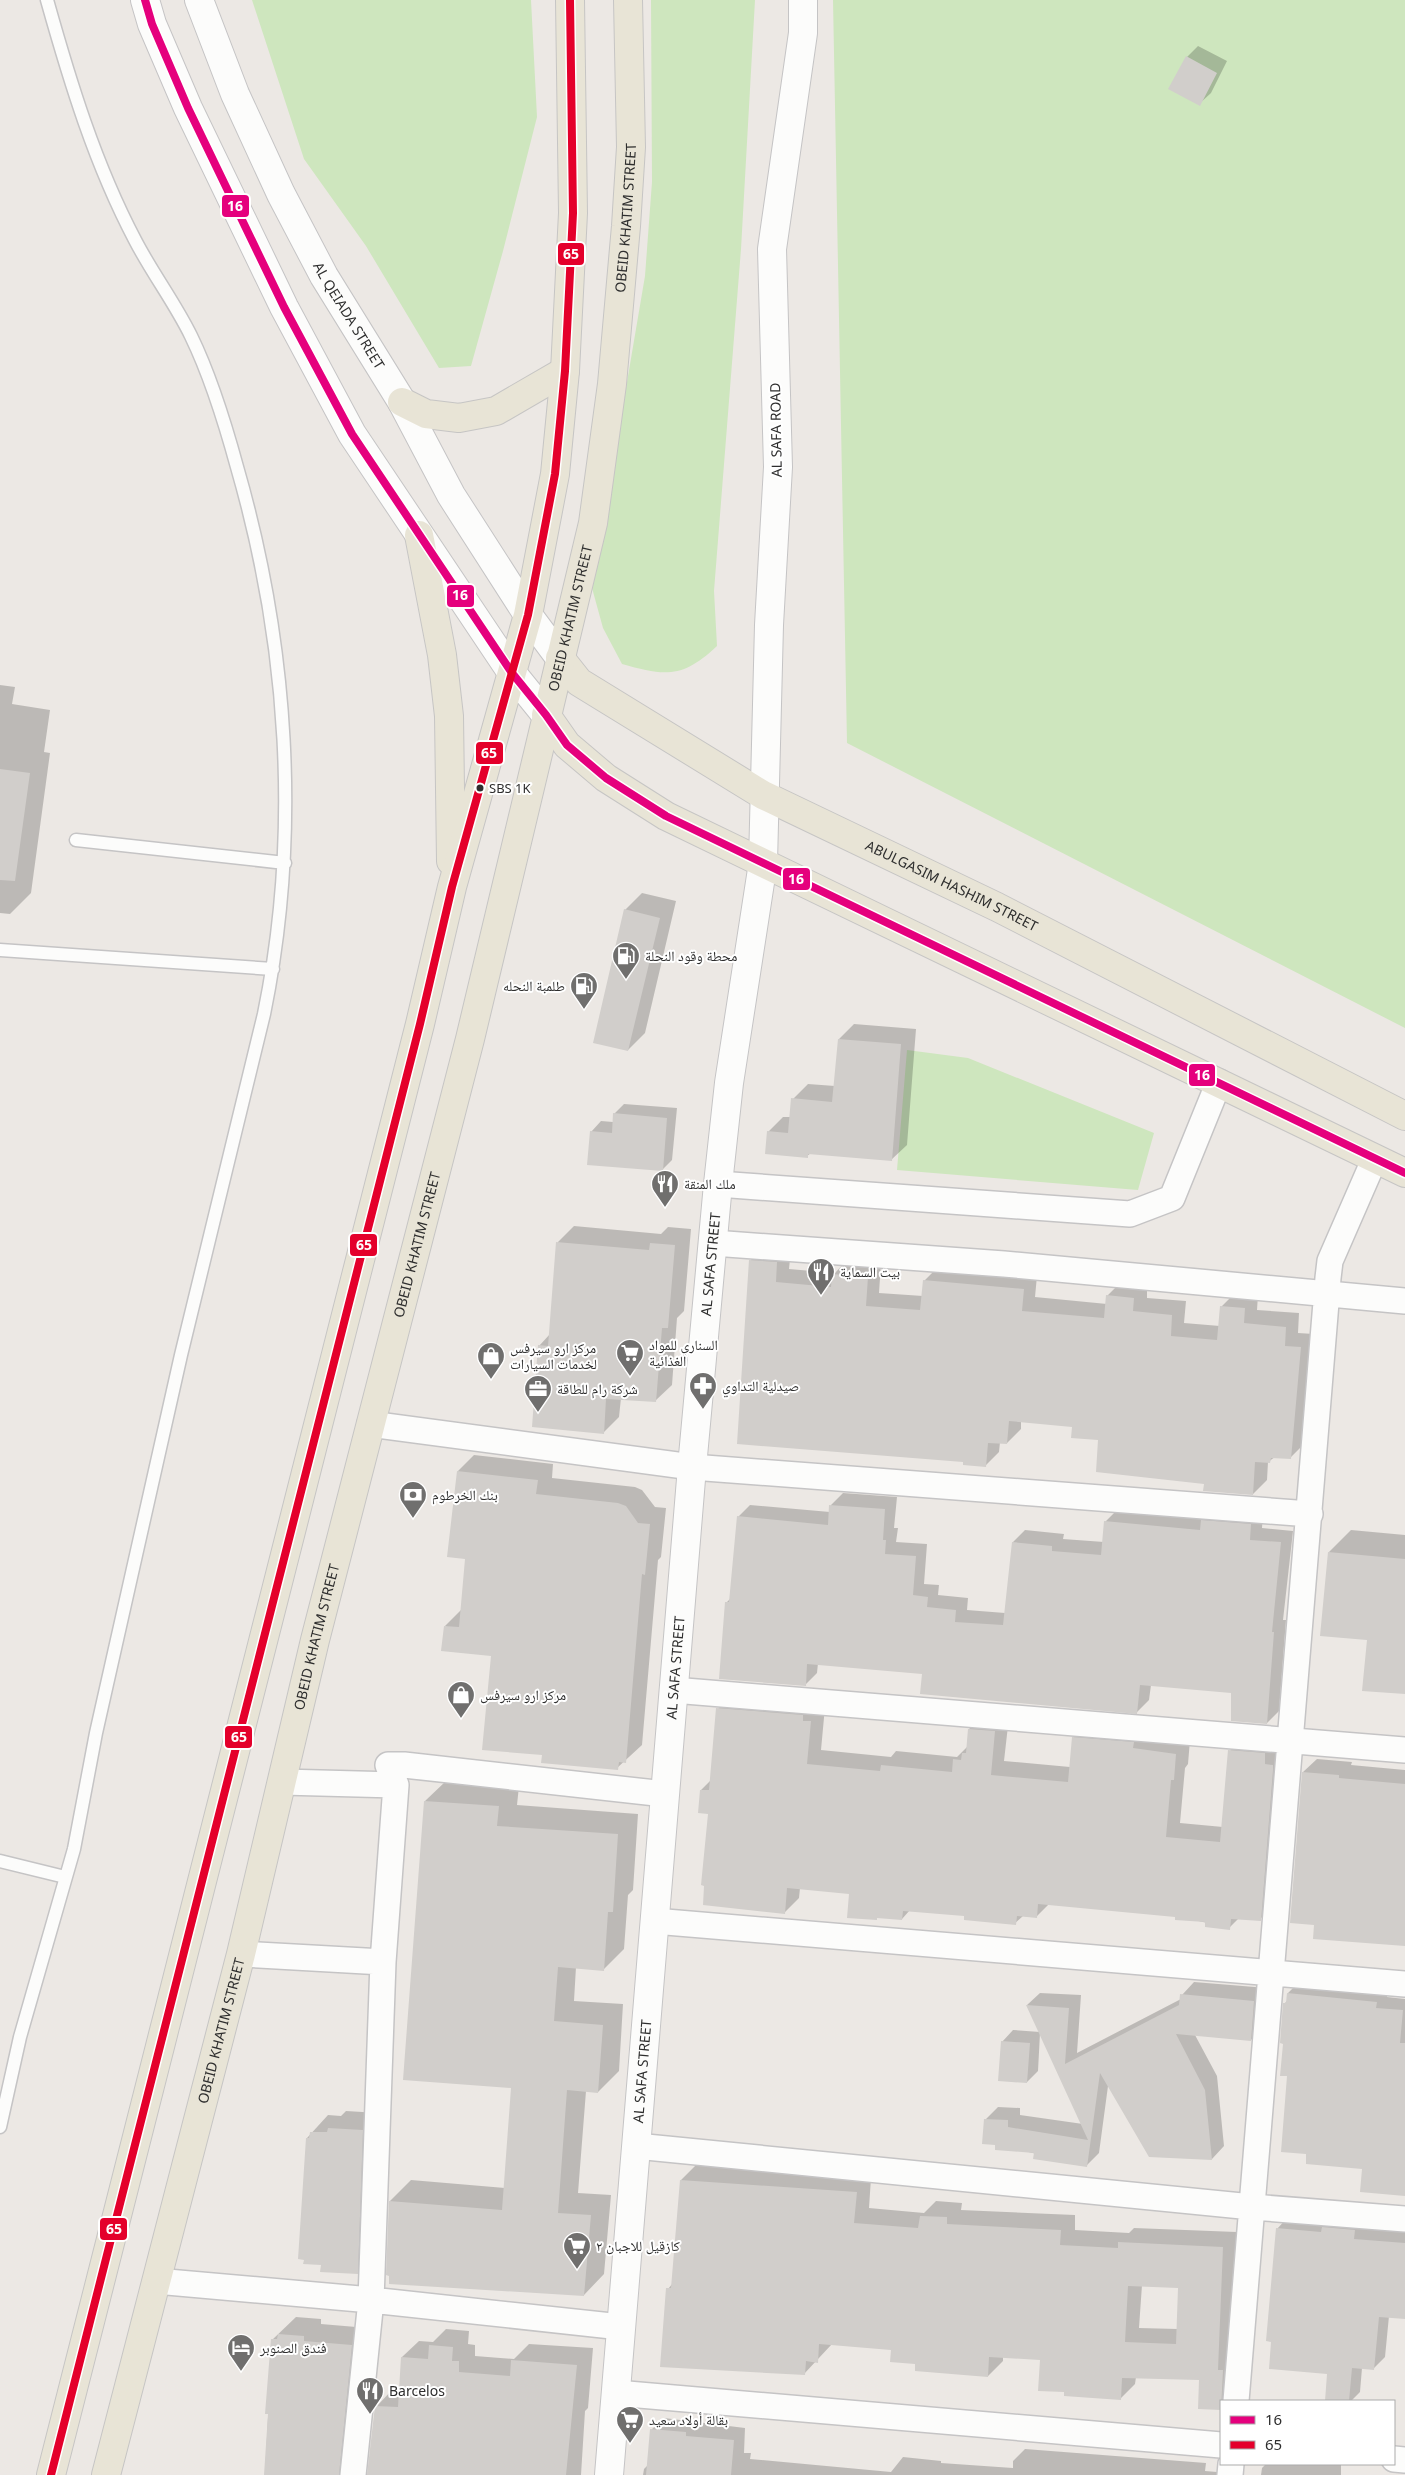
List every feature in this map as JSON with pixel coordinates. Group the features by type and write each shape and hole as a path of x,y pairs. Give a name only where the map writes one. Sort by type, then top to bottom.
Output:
{"main road":[{"path":"51,2475 418,1034 452,887 528,615 555,474 565,371 573,213 570,0"},
{"name":"OBEID KHATIM STREET","path":"106,2475 240,1954 315,1640 473,1023 593,524 612,384 630,147 628,0"},
{"path":"402,402 426,414 459,418 496,411 517,397 565,371"},
{"path":"419,535 442,655 449,716 452,887"},
{"name":"ABULGASIM HASHIM STREET","path":"560,658 579,682 763,795 997,907 1405,1116"},
{"path":"546,715 567,745 606,778 666,816 1405,1173"}],"street":[{"path":"145,0 152,24 188,108 284,307 352,434 512,673 546,715"},
{"name":"AL QEIADA STREET","path":"199,0 235,94 281,194 324,276 402,402 451,495 528,615"},
{"name":"AL SAFA ROAD","path":"763,863 768,625 778,467 772,249 803,33 803,0"},
{"name":"ABULGASIM HASHIM STREET","path":"528,615 560,658"},
{"name":"AL SAFA STREET","path":"609,2475 673,1690 718,1184 729,1083 763,863"},
{"path":"718,1184 1130,1214 1172,1198 1219,1082"},
{"path":"1236,2400 1330,1261 1374,1158"},
{"path":"714,1243 1004,1264 1405,1301"},
{"path":"370,1424 692,1467 1310,1514"},
{"path":"673,1690 1405,1750"},
{"path":"353,2475 371,2300 383,1962 396,1785 388,1765 451,1768 665,1794"},
{"path":"282,1782 396,1785"},
{"path":"654,1921 1405,1984"},
{"path":"240,1954 383,1962"},
{"path":"636,2146 1252,2207 1405,2219"},
{"path":"156,2281 371,2300 621,2327"},
{"path":"616,2393 1220,2445"}],"lane":[{"path":"0,2127 20,2037 74,1849 96,1732 181,1355 273,969 285,863 286,809 281,702 267,594 243,488 228,435 191,336 134,240 84,122 47,0"},
{"path":"76,840 285,863"},
{"path":"0,950 273,969"},
{"path":"0,1861 65,1877"}],"green space":[{"path":"252,0 531,0 537,117 471,366 439,368 366,246 304,159"},
{"path":"651,0 755,0 741,249 714,591 717,646 705,657 693,664 672,672 650,671 622,664 603,628 592,588 645,276 652,182"},
{"path":"833,0 1405,0 1405,1028 847,743"},
{"path":"907,1050 968,1058 1154,1133 1138,1190 897,1170"}],"building":[{"path":"1186,56 1217,73 1200,106 1168,89"},
{"path":"0,769 30,773 15,881 0,880"},
{"name":"محطة وقود النحلة","path":"624,909 660,918 628,1051 593,1043"},
{"path":"838,1039 901,1044 892,1161 808,1154 808,1158 765,1154 767,1131 788,1133 791,1098 832,1102"},
{"path":"613,1113 667,1118 663,1171 587,1165 590,1131 612,1133"},
{"path":"556,1242 649,1250 650,1243 675,1245 668,1328 662,1328 656,1402 606,1399 604,1434 532,1427 538,1345 548,1346"},
{"path":"749,1260 777,1262 776,1282 831,1287 832,1274 868,1277 866,1306 920,1310 923,1280 1024,1289 1022,1311 1104,1318 1106,1295 1134,1298 1133,1311 1172,1315 1171,1336 1217,1340 1220,1306 1245,1308 1244,1323 1286,1327 1285,1346 1301,1347 1291,1459 1271,1458 1270,1463 1255,1462 1253,1495 1203,1491 1204,1484 1096,1472 1098,1440 1071,1438 1072,1427 1009,1421 1007,1444 988,1443 986,1467 963,1465 963,1462 737,1444"},
{"path":"457,1471 538,1480 536,1494 618,1503 626,1506 638,1523 650,1524 645,1575 642,1574 626,1763 619,1762 618,1770 541,1763 542,1755 482,1750 491,1656 441,1651 444,1626 459,1627 465,1559 447,1557"},
{"path":"829,1505 885,1509 883,1540 886,1540 885,1554 916,1556 913,1595 928,1597 927,1607 956,1610 955,1622 1003,1625 1012,1542 1052,1546 1052,1551 1101,1555 1104,1521 1200,1530 1201,1520 1251,1524 1250,1540 1281,1542 1272,1632 1274,1632 1267,1724 1231,1721 1231,1693 1140,1685 1137,1714 920,1694 922,1674 807,1664 806,1686 719,1679 725,1602 729,1602 737,1516 828,1525"},
{"path":"1328,1552 1405,1559 1405,1694 1362,1691 1367,1640 1320,1636"},
{"path":"716,1708 803,1715 803,1721 811,1721 807,1764 880,1771 881,1765 952,1772 953,1759 961,1760 962,1753 966,1753 968,1729 995,1731 991,1775 1068,1782 1072,1737 1134,1742 1133,1748 1176,1754 1174,1780 1171,1780 1166,1837 1220,1842 1228,1750 1265,1753 1265,1764 1273,1765 1273,1770 1261,1921 1231,1919 1230,1930 1205,1927 1205,1922 1175,1920 1175,1917 1038,1904 1037,1918 1017,1916 1016,1925 964,1920 964,1916 903,1911 902,1920 847,1918 849,1894 787,1888 785,1914 703,1905 704,1886 701,1885 708,1814 698,1813 700,1790 709,1790"},
{"path":"1302,1772 1339,1775 1339,1778 1405,1784 1405,1946 1313,1939 1314,1925 1290,1923"},
{"path":"424,1801 499,1806 497,1826 618,1834 613,1912 608,1912 604,1971 558,1967 554,2021 603,2025 598,2093 567,2090 558,2213 591,2215 584,2296 389,2284 389,2276 386,2275 389,2201 502,2210 511,2088 403,2080"},
{"path":"1287,1993 1377,2002 1376,2008 1403,2010 1400,2043 1405,2043 1405,2196 1360,2192 1362,2169 1306,2164 1306,2154 1281,2152 1287,2076 1280,2076 1283,2044 1280,2043 1283,2003 1286,2003"},
{"path":"1180,1994 1254,2001 1251,2041 1176,2034 1205,2090 1212,2160 1149,2157 1100,2073 1087,2167 1033,2159 1034,2153 995,2150 995,2145 982,2144 984,2119 1008,2120 1008,2127 1088,2140 1026,2005 1069,2008 1065,2064 1179,2005"},
{"path":"1001,2041 1030,2043 1027,2083 998,2081"},
{"path":"328,2128 363,2130 358,2274 320,2272 321,2265 303,2264 304,2260 298,2259 306,2138 309,2138 310,2132 327,2132"},
{"path":"680,2180 857,2192 854,2223 918,2228 920,2216 947,2217 947,2224 1061,2230 1060,2245 1118,2248 1118,2242 1223,2247 1218,2370 1223,2370 1220,2410 1198,2409 1199,2380 1122,2378 1121,2400 1064,2396 1064,2392 1038,2391 1040,2360 989,2357 988,2377 915,2371 915,2364 890,2362 891,2350 819,2344 818,2363 806,2361 805,2375 660,2367 666,2288 671,2288","holes":["1128,2286 1178,2288 1176,2344 1125,2342"]},
{"path":"1322,2227 1355,2230 1354,2239 1405,2243 1405,2319 1379,2317 1374,2370 1352,2368 1349,2400 1325,2400 1327,2374 1269,2369 1271,2342 1266,2341 1276,2228 1321,2232"},
{"path":"278,2334 304,2336 304,2341 352,2345 339,2475 264,2475 268,2414 265,2414 271,2339 277,2339"},
{"path":"429,2345 453,2347 452,2361 459,2361 459,2372 510,2376 511,2360 577,2365 566,2475 367,2475 375,2406 398,2407 401,2357 428,2359"},
{"path":"650,2429 686,2432 686,2436 734,2440 731,2475 646,2475"}],"transit line":[{"name":"16","path":"145,0 152,24 188,108 284,307 352,434 512,673 546,715 567,745 606,778 666,816 1405,1173"},
{"name":"65","path":"51,2475 420,1024 452,887 528,615 555,474 565,371 573,213 570,0"}],"place":[{"name":"SBS 1K","path":"480,788"},
{"name":"محطة وقود النحلة","path":"626,980"},
{"name":"طلمبة النحله","path":"584,1010"},
{"name":"ملك المنقة","path":"665,1208"},
{"name":"بيت السماية","path":"821,1296"},
{"name":"السناري للمواد الغذائية","path":"630,1377"},
{"name":"مركز ارو سيرفس لخدمات السيارات","path":"491,1380"},
{"name":"صيدلية التداوي","path":"703,1410"},
{"name":"شركة رام للطاقة","path":"538,1413"},
{"name":"بنك الخرطوم","path":"413,1519"},
{"name":"مركز ارو سيرفس","path":"461,1719"},
{"name":"كازقيل للاجبان ٢","path":"577,2270"},
{"name":"فندق الصنوبر","path":"241,2372"},
{"name":"Barcelos","path":"370,2415"},
{"name":"بقالة أولاد سعيد","path":"630,2444"}]}
